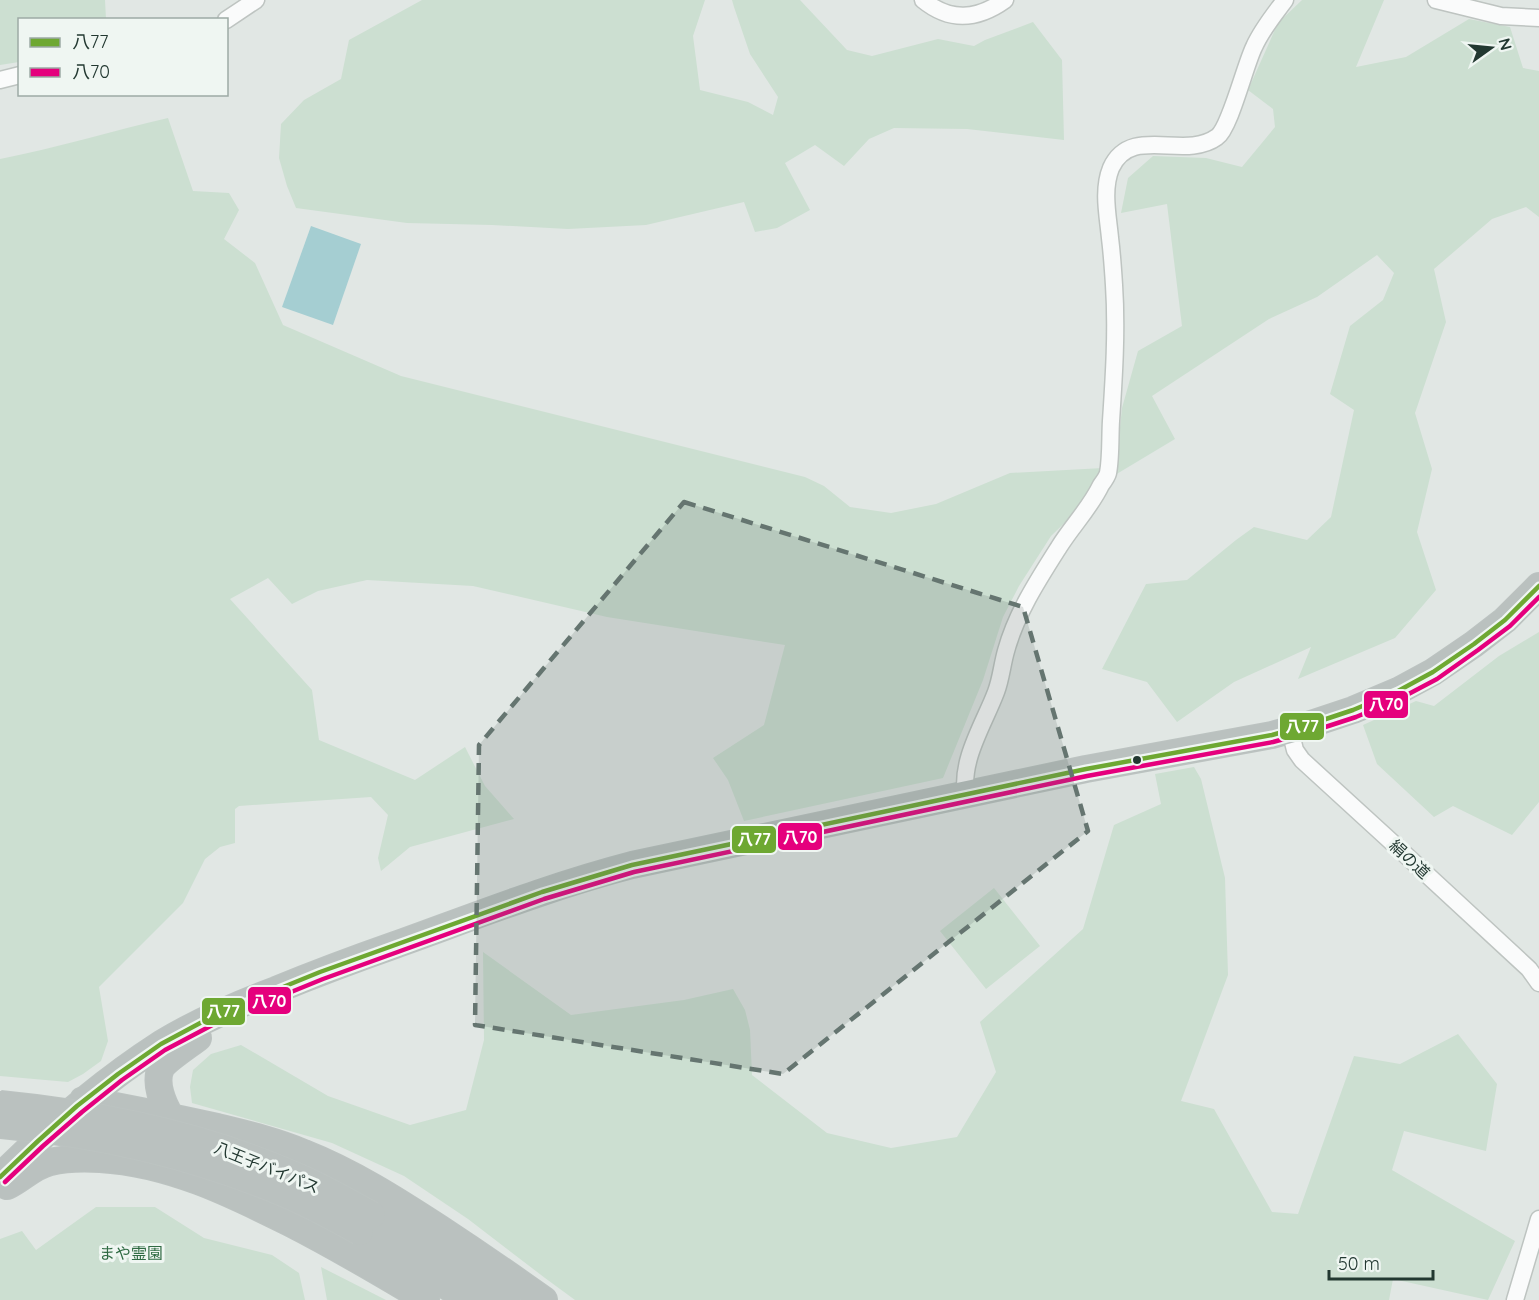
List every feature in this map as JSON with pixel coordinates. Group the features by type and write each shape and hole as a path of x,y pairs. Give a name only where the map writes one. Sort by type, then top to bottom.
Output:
{"highway":[{"path":"0,1177 83,1100 162,1043 240,1004 334,967 520,900 600,874 664,858 1086,769 1290,730 1353,710 1398,691 1433,672 1505,620 1539,586"},
{"path":"171,1117 162,1103 159,1089 161,1069 240,1004"},
{"path":"83,1100 138,1109 254,1136 303,1152 385,1194 501,1269 544,1300"},
{"name":"八王子バイパス","path":"0,1104 51,1109 159,1129 246,1156 294,1175 333,1194 366,1224 469,1300"},
{"path":"63,1117 71,1138 92,1154 204,1182 348,1254 426,1300"},
{"name":"八王子バイパス","path":"0,1125 97,1137 158,1150 241,1176 285,1193 321,1211 366,1224 507,1300"},
{"path":"0,1190 38,1166 50,1162 80,1158 112,1160"}],"street":[{"path":"228,19 256,0"},
{"path":"923,0 941,12 962,16 978,14 1005,0"},
{"path":"966,795 964,777 969,757 996,691 1006,651 1019,615 1060,544 1094,500 1108,474 1116,319 1107,204 1110,171 1116,159 1126,150 1136,146 1189,146 1218,136 1226,125 1254,47 1266,25 1286,0"},
{"path":"1436,0 1502,15 1539,18"},
{"path":"0,80 18,76"},
{"name":"絹の道","path":"1290,730 1295,750 1302,760 1529,969 1539,983"},
{"path":"1515,1300 1539,1219"}],"highlighted area":[{"path":"684,502 1023,607 1088,831 783,1074 475,1025 479,745"}],"green space":[{"path":"0,0 105,0 106,18 18,18 18,62 0,65"},
{"path":"422,0 705,0 693,36 700,90 748,102 773,115 778,97 750,54 732,0 800,0 847,50 872,56 938,39 974,46 1033,22 1062,60 1064,140 967,129 894,128 869,139 844,166 815,145 785,163 810,210 777,228 755,232 744,202 646,225 568,229 407,223 296,208 279,158 281,124 304,100 341,79 349,40"},
{"path":"1302,0 1384,0 1356,67 1406,57 1469,19 1510,27 1523,68 1539,71 1539,217 1526,207 1492,219 1434,269 1446,322 1415,413 1432,469 1417,532 1436,590 1395,638 1298,679 1311,647 1234,682 1177,722 1147,682 1102,669 1146,584 1187,580 1254,527 1307,540 1331,517 1354,410 1330,394 1350,326 1383,300 1394,273 1377,255 1317,297 1269,319 1152,396 1175,439 1115,475 1122,408 1138,351 1182,326 1167,204 1121,213 1128,178 1153,156 1206,158 1242,167 1275,127 1273,109 1248,90 1278,23"},
{"path":"168,118 193,191 229,193 239,210 224,239 255,263 283,325 401,376 805,477 824,486 850,507 891,513 936,504 1010,473 1103,468 1082,506 1051,536 1019,586 1003,617 983,680 943,778 744,821 728,780 713,758 764,725 785,645 607,617 473,586 367,580 318,591 292,604 268,578 230,599 312,690 319,740 415,780 465,747 485,786 514,819 410,847 381,871 378,858 388,815 371,797 239,806 235,809 235,843 220,847 205,859 183,903 99,987 108,1041 101,1061 68,1082 0,1076 0,159"},
{"path":"1539,632 1539,802 1512,835 1453,806 1434,817 1377,764 1363,725 1416,701 1434,706 1499,656"},
{"path":"1194,767 1201,779 1225,878 1228,975 1181,1101 1214,1109 1272,1212 1298,1214 1354,1056 1400,1064 1458,1034 1497,1084 1486,1151 1404,1131 1392,1170 1515,1241 1488,1300 1393,1279 1389,1300 575,1300 468,1219 404,1176 332,1143 192,1103 190,1087 193,1070 211,1054 241,1045 328,1096 410,1125 466,1110 484,1040 483,952 571,1015 684,1000 733,989 745,1010 750,1030 752,1075 827,1133 891,1148 957,1137 996,1072 980,1022 1083,929 1114,825 1161,804 1155,774"},
{"path":"994,888 1040,946 986,989 940,931"},
{"name":"まや霊園","path":"96,1207 155,1207 204,1238 272,1255 299,1273 305,1300 0,1300 0,1239 22,1231 36,1250"},
{"path":"321,1267 386,1300 327,1300"}],"water":[{"path":"311,226 361,244 333,325 282,307"}],"transit line":[{"name":"八77","path":"0,1177 77,1106 161,1044 217,1014 320,972 542,892 632,865 1086,769 1272,735 1311,724 1353,710 1398,691 1433,672 1505,620 1539,586"},
{"name":"八70","path":"5,1182 82,1112 165,1050 220,1021 323,979 544,899 634,872 1087,776 1273,742 1313,731 1356,717 1401,698 1437,679 1510,626 1539,597"}]}
